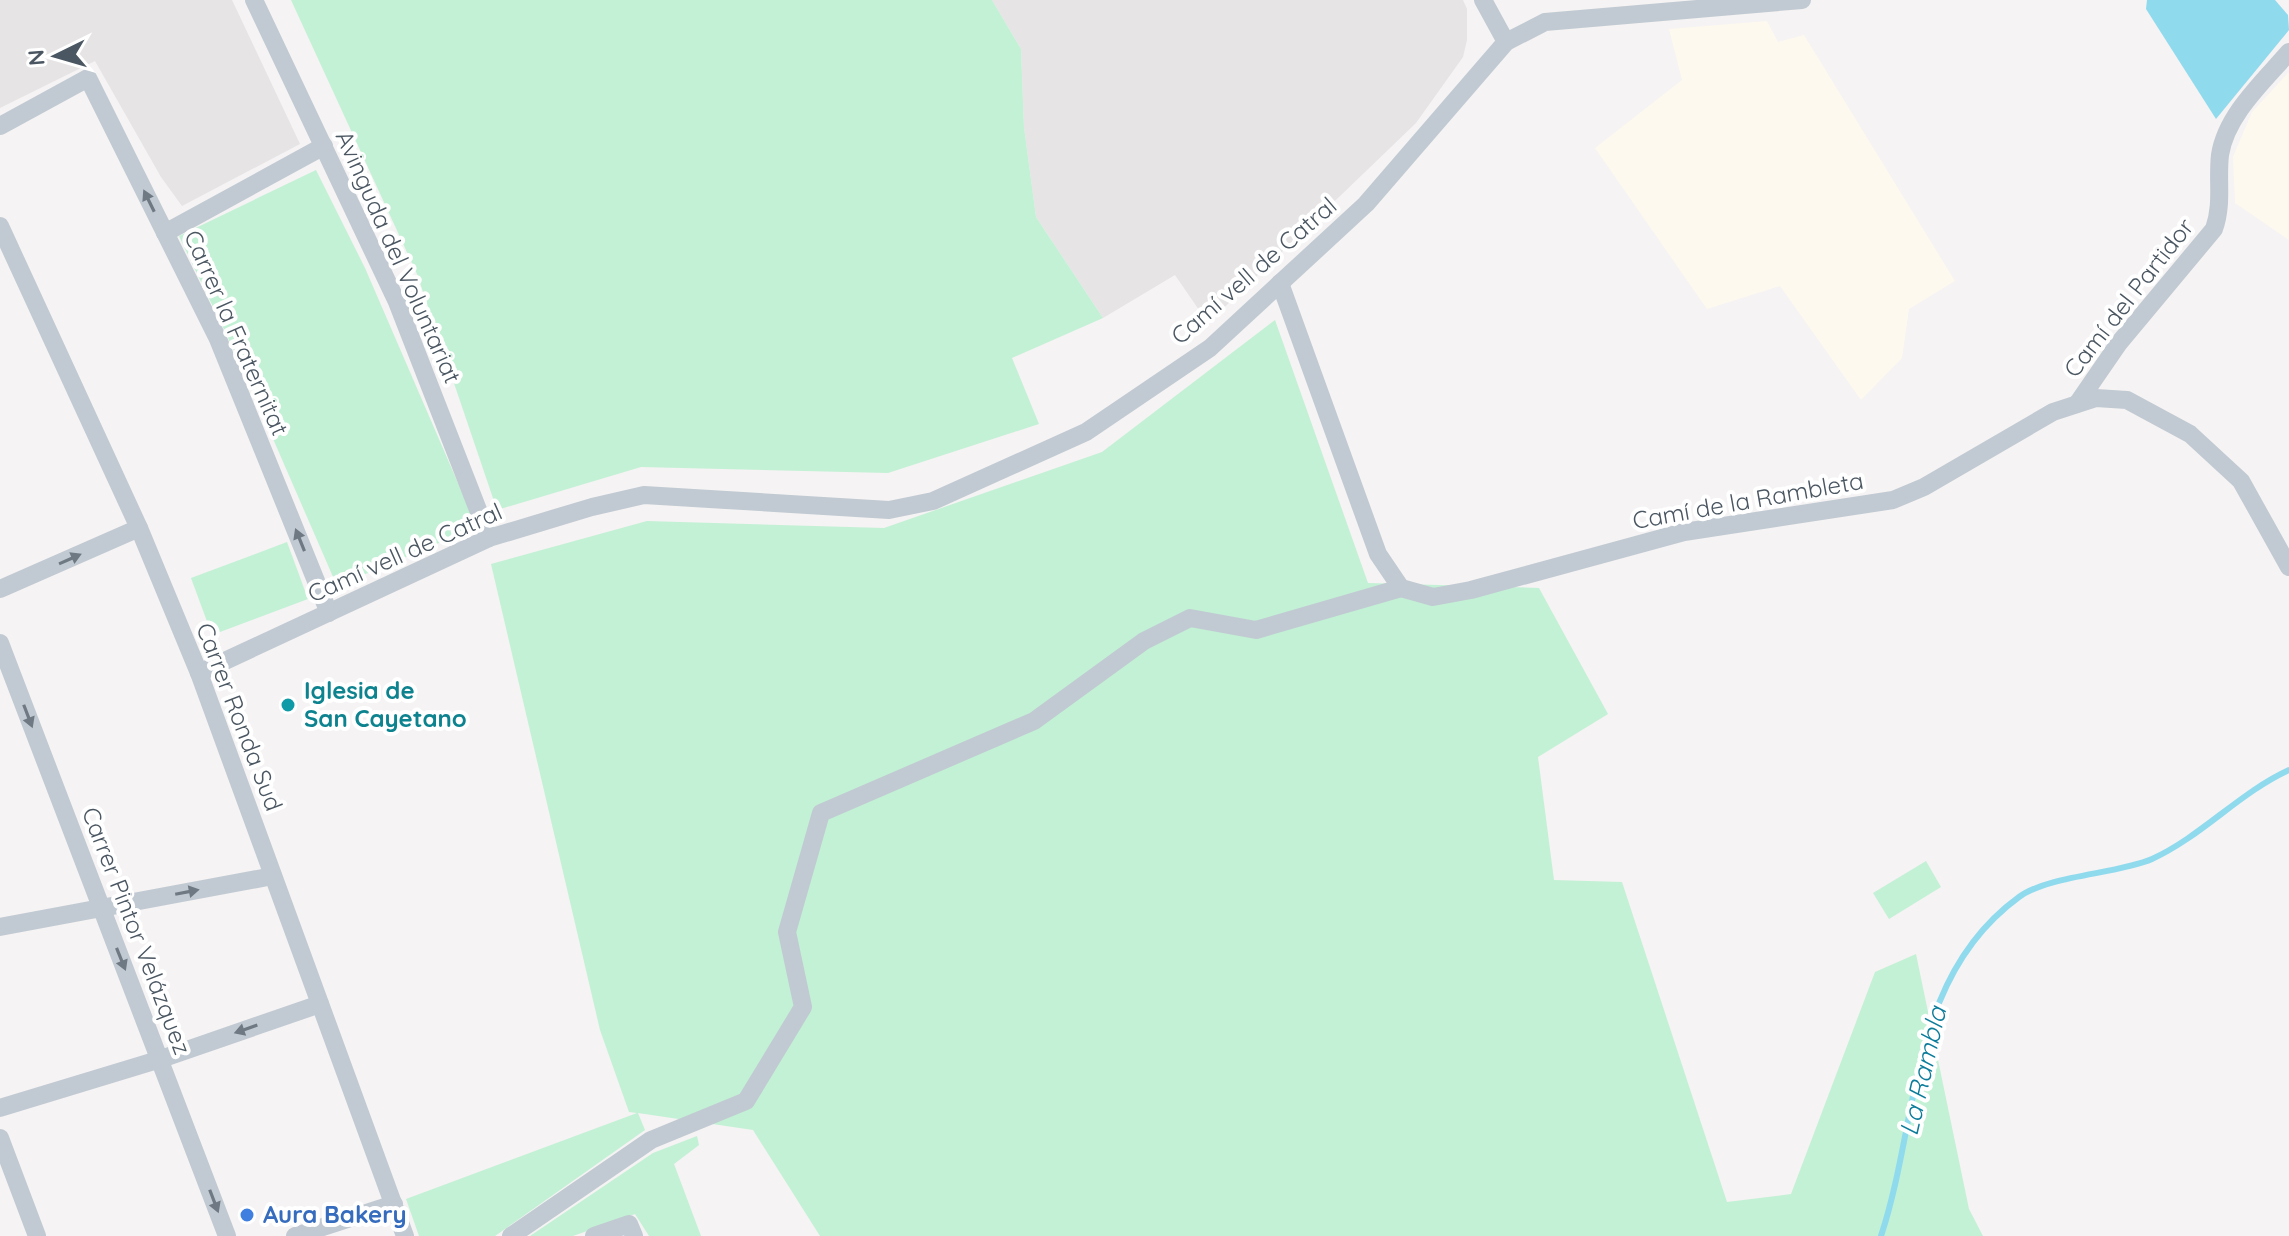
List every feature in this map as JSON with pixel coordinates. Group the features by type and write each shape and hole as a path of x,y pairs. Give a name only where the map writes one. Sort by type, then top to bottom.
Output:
{"street":[{"name":"Avinguda del Voluntariat","path":"254,0 397,302 489,538"},
{"path":"1483,0 1506,42"},
{"name":"Camí vell de Catral","path":"199,673 489,538 644,495 889,510 933,501 1086,432 1210,348 1366,204 1506,42 1545,22 1802,0"},
{"name":"Camí del Partidor","path":"2077,404 2119,343 2214,229 2221,209 2220,157 2224,134 2289,52"},
{"name":"Carrer la Fraternitat","path":"0,126 88,78 218,339 329,613"},
{"path":"165,233 324,146"},
{"name":"Carrer Ronda Sud","path":"0,226 5,251 139,528 199,673 405,1236"},
{"path":"511,1236 651,1140 746,1101 803,1007 787,932 821,813 1034,721 1144,641 1190,618 1256,630 1401,588 1378,554 1280,283"},
{"name":"Camí de la Rambleta","path":"1401,588 1433,597 1684,532 1893,500 1924,487 2053,412 2096,398 2127,400 2190,434 2241,481 2289,567"},
{"path":"0,589 139,528"},
{"name":"Carrer Pintor Velázquez","path":"0,643 227,1236"},
{"path":"0,927 273,876"},
{"path":"0,1108 161,1059 320,1004"},
{"path":"0,1138 37,1236"},
{"path":"295,1236 394,1204"},
{"path":"594,1236 629,1224 634,1236"}],"shaded area":[{"path":"0,0 232,0 300,144 182,206 161,177 95,61 0,108"},
{"path":"992,0 1463,0 1467,9 1467,40 1463,57 1416,123 1208,323 1175,275 1103,318 1036,217 1024,127 1021,49"},
{"path":"1767,21 1778,42 1804,35 1955,281 1909,309 1902,358 1861,400 1780,286 1707,309 1595,148 1682,80 1669,29"},
{"path":"2289,72 2289,240 2235,203 2233,157 2252,112"}],"green space":[{"path":"291,0 992,0 1021,49 1024,127 1036,217 1103,318 1012,358 1039,424 888,473 641,467 497,510 417,274"},
{"path":"316,170 365,268 477,527 337,586 241,365 179,236"},
{"path":"1275,320 1368,583 1539,588 1608,714 1538,757 1554,880 1622,882 1727,1202 1791,1194 1875,972 1916,954 1969,1209 1983,1236 820,1236 753,1130 638,1113 645,1130 495,1236 419,1236 406,1199 637,1113 629,1112 600,1030 491,564 647,521 884,528 1102,452"},
{"path":"287,542 308,599 212,635 191,578"},
{"path":"1926,861 1941,887 1889,919 1873,893"},
{"path":"697,1136 699,1145 674,1164 701,1236 649,1236 635,1214 573,1236 530,1236 653,1153"}],"water":[{"path":"2147,0 2275,0 2288,15 2289,30 2216,119 2146,9"}],"waterway":[{"name":"La Rambla","path":"1881,1236 1894,1191 1923,1053 1937,1009 1956,968 1983,930 2019,897 2032,890 2065,879 2138,864 2170,850 2254,790 2289,770"}],"place":[{"name":"Iglesia de San Cayetano","path":"288,705"},
{"name":"Aura Bakery","path":"247,1215"}]}
